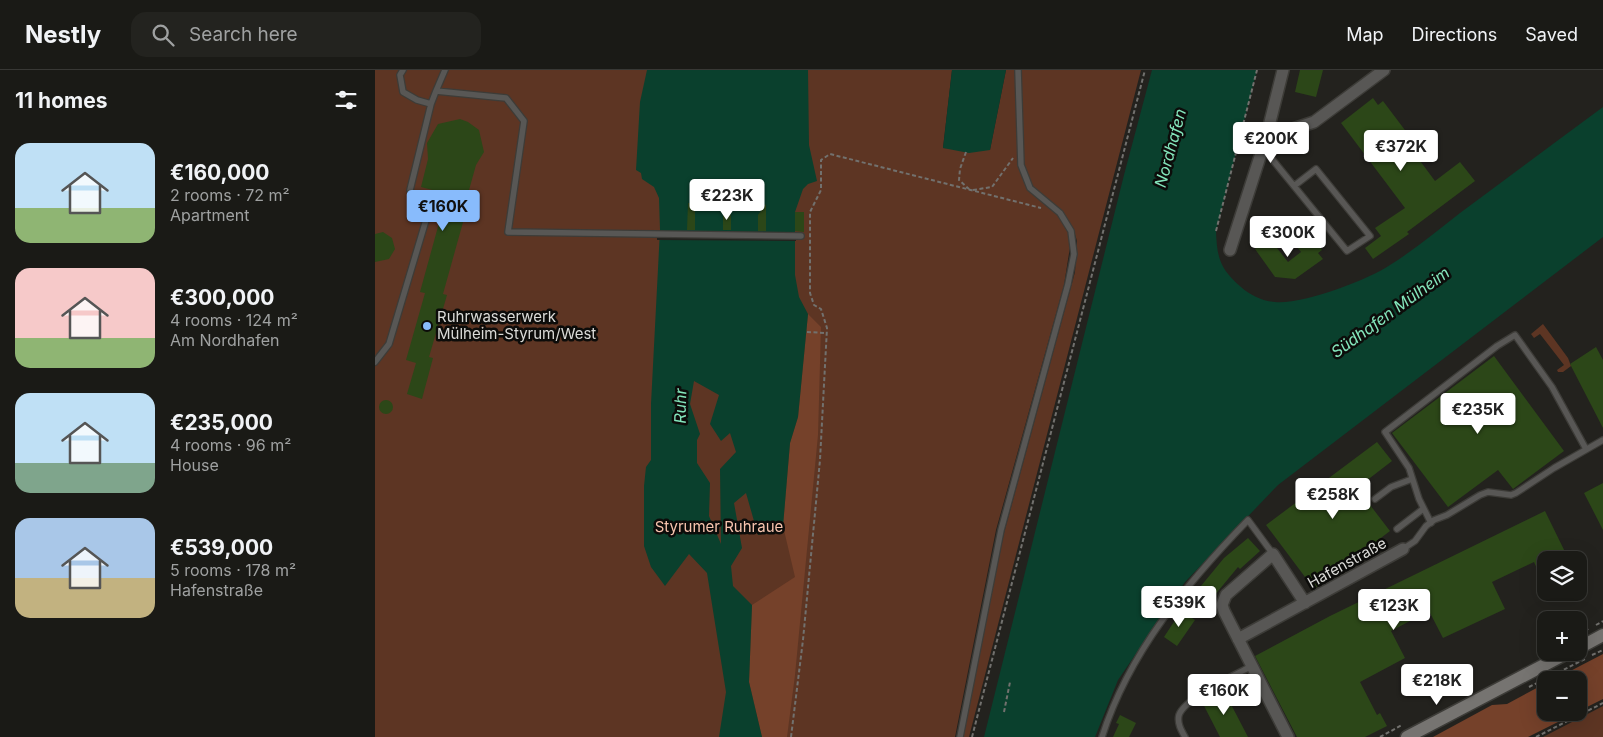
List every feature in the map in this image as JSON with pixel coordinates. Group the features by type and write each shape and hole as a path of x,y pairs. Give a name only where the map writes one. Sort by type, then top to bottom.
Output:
{"main road":[{"path":"1587,644 1603,635"},
{"path":"1407,737 1552,661"}],"street":[{"path":"1230,250 1264,143 1283,70"},
{"path":"1264,143 1314,122 1383,70"},
{"name":"Hafenstraße","path":"1238,639 1403,549"},
{"path":"1273,554 1226,595 1222,605 1288,737"},
{"name":"Hafenstraße","path":"1273,554 1305,603"}],"lane":[{"path":"403,70 400,75 403,92 417,100 431,104"},
{"path":"375,362 389,344 426,220 410,190 431,104 445,70"},
{"path":"959,737 1001,530 1068,284 1073,254 1071,231 1060,213 1030,188 1021,165 1018,70"},
{"path":"437,91 506,98 524,120 508,232 538,234 801,236"},
{"path":"1264,143 1294,186 1347,251 1370,236 1316,169 1294,186"},
{"path":"1431,523 1423,509 1409,468 1385,432 1497,346 1515,335 1552,387 1586,450"},
{"path":"1403,549 1415,541 1426,526 1480,495 1488,492 1511,495 1517,493 1603,440"},
{"path":"1375,499 1391,487 1412,479"},
{"path":"1397,529 1423,509"},
{"path":"1102,737 1119,693 1139,656 1170,610 1215,554 1248,520 1273,554"},
{"path":"1185,737 1179,725 1179,717 1183,709 1205,692 1252,666"}],"path":[{"path":"972,737 1145,70"},
{"path":"1216,231 1257,70"},
{"path":"966,152 960,169 959,180 971,190 992,187 1020,148"},
{"path":"791,737 803,640 820,460 827,328 821,309 814,306 810,293 810,212 821,190 821,160 830,154 1060,213"},
{"path":"807,332 826,334"},
{"path":"1536,684 1603,650"},
{"path":"1004,712 1010,682"},
{"path":"1536,737 1603,702"}],"green space":[{"name":"Styrumer Ruhraue","path":"375,70 952,70 943,148 990,150 1006,70 1141,70 969,737 963,737 1004,533 1075,272 1077,241 1073,228 1064,285 996,530 955,737 375,737"},
{"path":"1543,324 1568,358 1571,366 1563,372 1558,372 1557,370 1564,365 1540,334 1534,338 1531,334"},
{"path":"1603,706 1603,737 1543,737 1574,721 1587,721 1587,714"}],"shaded area":[{"path":"808,314 821,327 818,435 795,675 787,737 762,737 749,682 752,605 795,577 783,526 790,443 798,417"},
{"path":"1603,654 1603,699 1587,707 1587,671 1570,671"},
{"path":"1537,688 1537,721 1560,721 1528,737 1433,737 1492,705 1507,704"}],"water":[{"name":"Ruhr","path":"647,70 808,70 809,145 817,181 808,184 803,189 795,212 795,275 799,297 808,314 798,417 790,443 783,526 758,535 746,493 734,503 742,548 731,566 733,586 752,605 749,682 762,737 719,737 726,692 707,573 689,554 665,586 651,567 644,546 644,486 646,467 651,460 651,404 660,230 659,198 654,187 642,179 641,173 636,170 640,102","holes":["694,381 719,395 710,424 721,441 730,433 736,452 720,469 721,544 709,516 710,483 697,463 697,440 700,434 690,404"]},
{"path":"952,70 1006,70 990,150 969,153 943,148"},
{"path":"1152,70 1257,70 1216,231 1217,249 1221,262 1228,274 1245,290 1262,299 1275,302 1301,300 1351,284 1380,271 1417,247 1603,107 1603,237 1278,485 1185,582 1118,680 1095,737 984,737 1124,175"}],"pier":[{"path":"657,231 796,232 796,241 657,240"}],"building":[{"path":"1300,70 1323,70 1316,97 1295,92"},
{"path":"1373,98 1378,105 1383,101 1417,146 1412,150 1435,181 1460,162 1475,181 1407,232 1409,234 1373,259 1365,248 1381,236 1375,228 1405,208 1341,123"},
{"path":"460,119 479,130 484,152 476,165 464,208 467,208 443,294 447,295 429,357 433,358 422,399 407,394 416,363 406,360 425,293 420,292 447,194 421,187 428,159 427,143 438,124"},
{"path":"688,203 695,203 695,230 687,230"},
{"path":"766,204 766,231 758,231 758,215"},
{"path":"728,208 731,216 731,230 723,230 723,215"},
{"path":"795,212 804,212 804,232 795,231"},
{"path":"383,232 392,238 395,249 389,259 375,262 375,234"},
{"path":"1265,235 1268,239 1274,235 1281,245 1277,248 1288,262 1301,252 1297,247 1308,240 1312,245 1316,242 1322,250 1318,253 1323,259 1295,279 1275,277 1255,249 1261,245 1257,240"},
{"path":"1596,347 1603,360 1603,428 1570,364"},
{"path":"1494,356 1564,451 1513,489 1498,470 1448,507 1392,433"},
{"path":"386,400 391,402 393,407 391,412 386,414 381,412 379,407 381,402"},
{"path":"1377,442 1392,461 1357,488 1390,531 1314,589 1266,525"},
{"path":"1603,483 1603,530 1584,493"},
{"path":"1545,511 1565,551 1537,551 1537,569 1534,562 1492,582 1505,609 1443,638 1429,611 1391,631 1405,658 1360,682 1377,715 1380,713 1387,726 1365,737 1297,737 1255,656 1330,616"},
{"path":"1248,538 1260,551 1240,569 1238,567 1209,602 1196,592 1224,558"},
{"path":"1181,611 1195,620 1177,646 1164,637"},
{"path":"1223,689 1248,737 1220,737 1201,700"},
{"path":"1120,715 1136,723 1129,737 1113,737 1119,724 1116,723"}],"place":[{"name":"Ruhrwasserwerk Mülheim-Styrum/West","path":"427,326"}],"water label":[{"name":"Nordhafen","path":"1170,148"},
{"name":"Südhafen Mülheim","path":"1390,312"}]}
